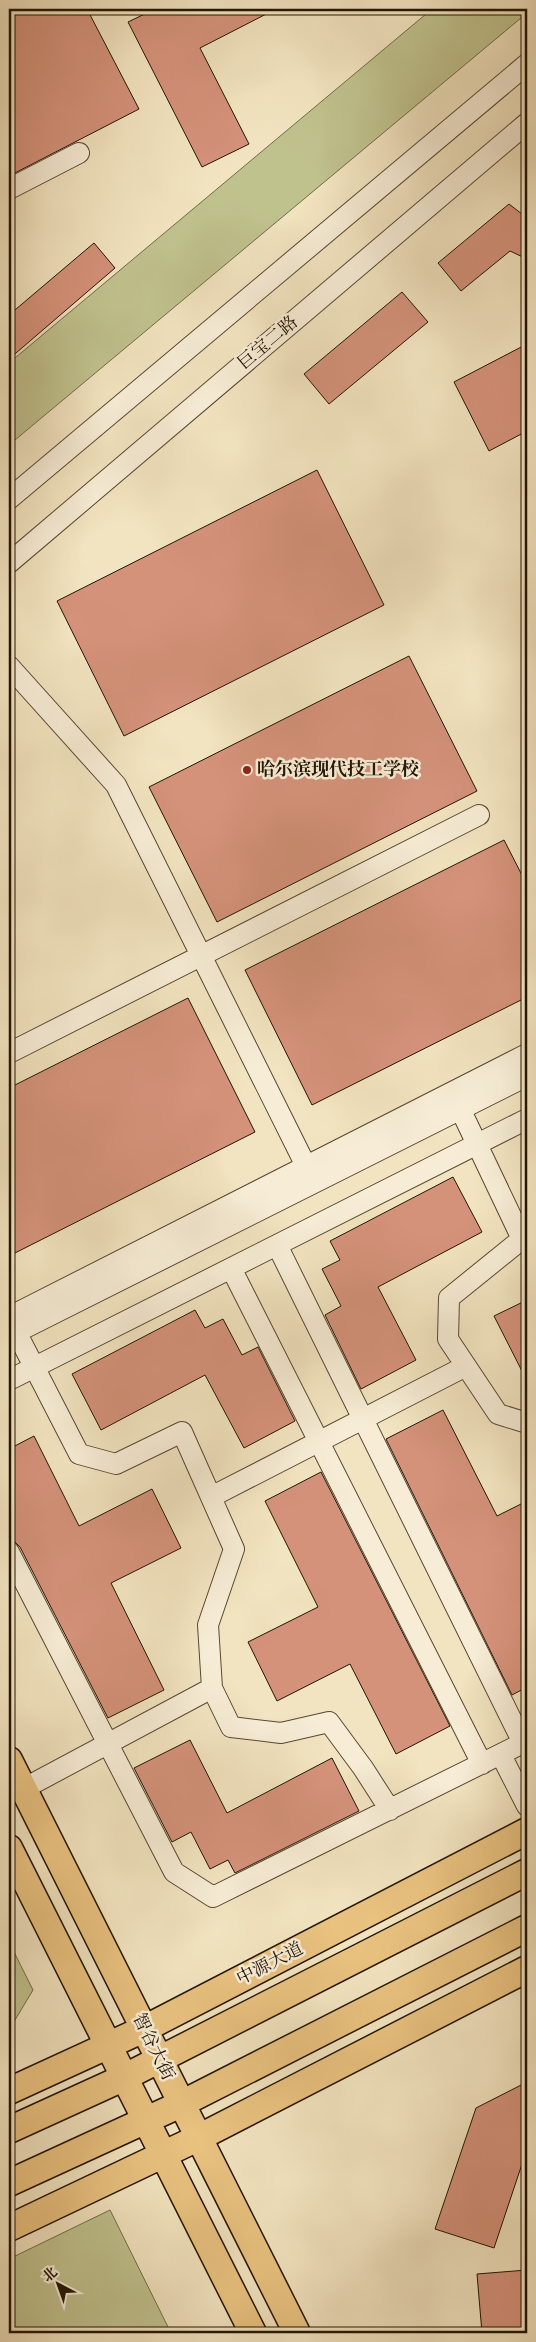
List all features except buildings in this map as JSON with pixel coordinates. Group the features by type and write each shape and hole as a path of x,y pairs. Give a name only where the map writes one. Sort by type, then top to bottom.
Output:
{"main road":[{"name":"智谷大街","path":"9,1760 296,2333"},
{"name":"中源大道","path":"9,2091 144,2029 527,1831"},
{"path":"9,1848 123,2078 253,2333"},
{"name":"中源大道","path":"9,2130 123,2078 527,1872"},
{"path":"9,2183 181,2104 527,1928"},
{"path":"9,2228 198,2138 527,1969"}],"street":[{"path":"9,499 527,64"},
{"name":"巨宝二路","path":"9,563 527,123"},
{"path":"9,190 79,153"},
{"path":"9,666 116,785 306,1166"},
{"path":"9,1053 479,814"},
{"path":"11,1326 456,1101 527,1054"},
{"path":"11,1326 306,1166 456,1101 527,1076"},
{"path":"456,1101 522,1239 449,1298 448,1340 498,1414 527,1423"},
{"path":"9,1380 527,1119"},
{"path":"9,1552 174,1872 213,1897 525,1742 362,1419 277,1245"},
{"path":"231,1268 482,1764"},
{"path":"11,1326 79,1454 116,1464 182,1432 234,1549 208,1625 212,1688 231,1726 281,1733 329,1722 364,1768 390,1810"},
{"path":"211,1497 466,1366"},
{"path":"23,1789 212,1688"},
{"path":"501,1755 527,1806"}],"green space":[{"path":"432,9 527,9 527,13 9,445 9,363"},
{"path":"9,1942 33,1990 9,2030"},
{"path":"110,2210 171,2333 9,2333 9,2259"}],"place":[{"name":"哈尔滨现代技工学校","path":"247,770"}]}
